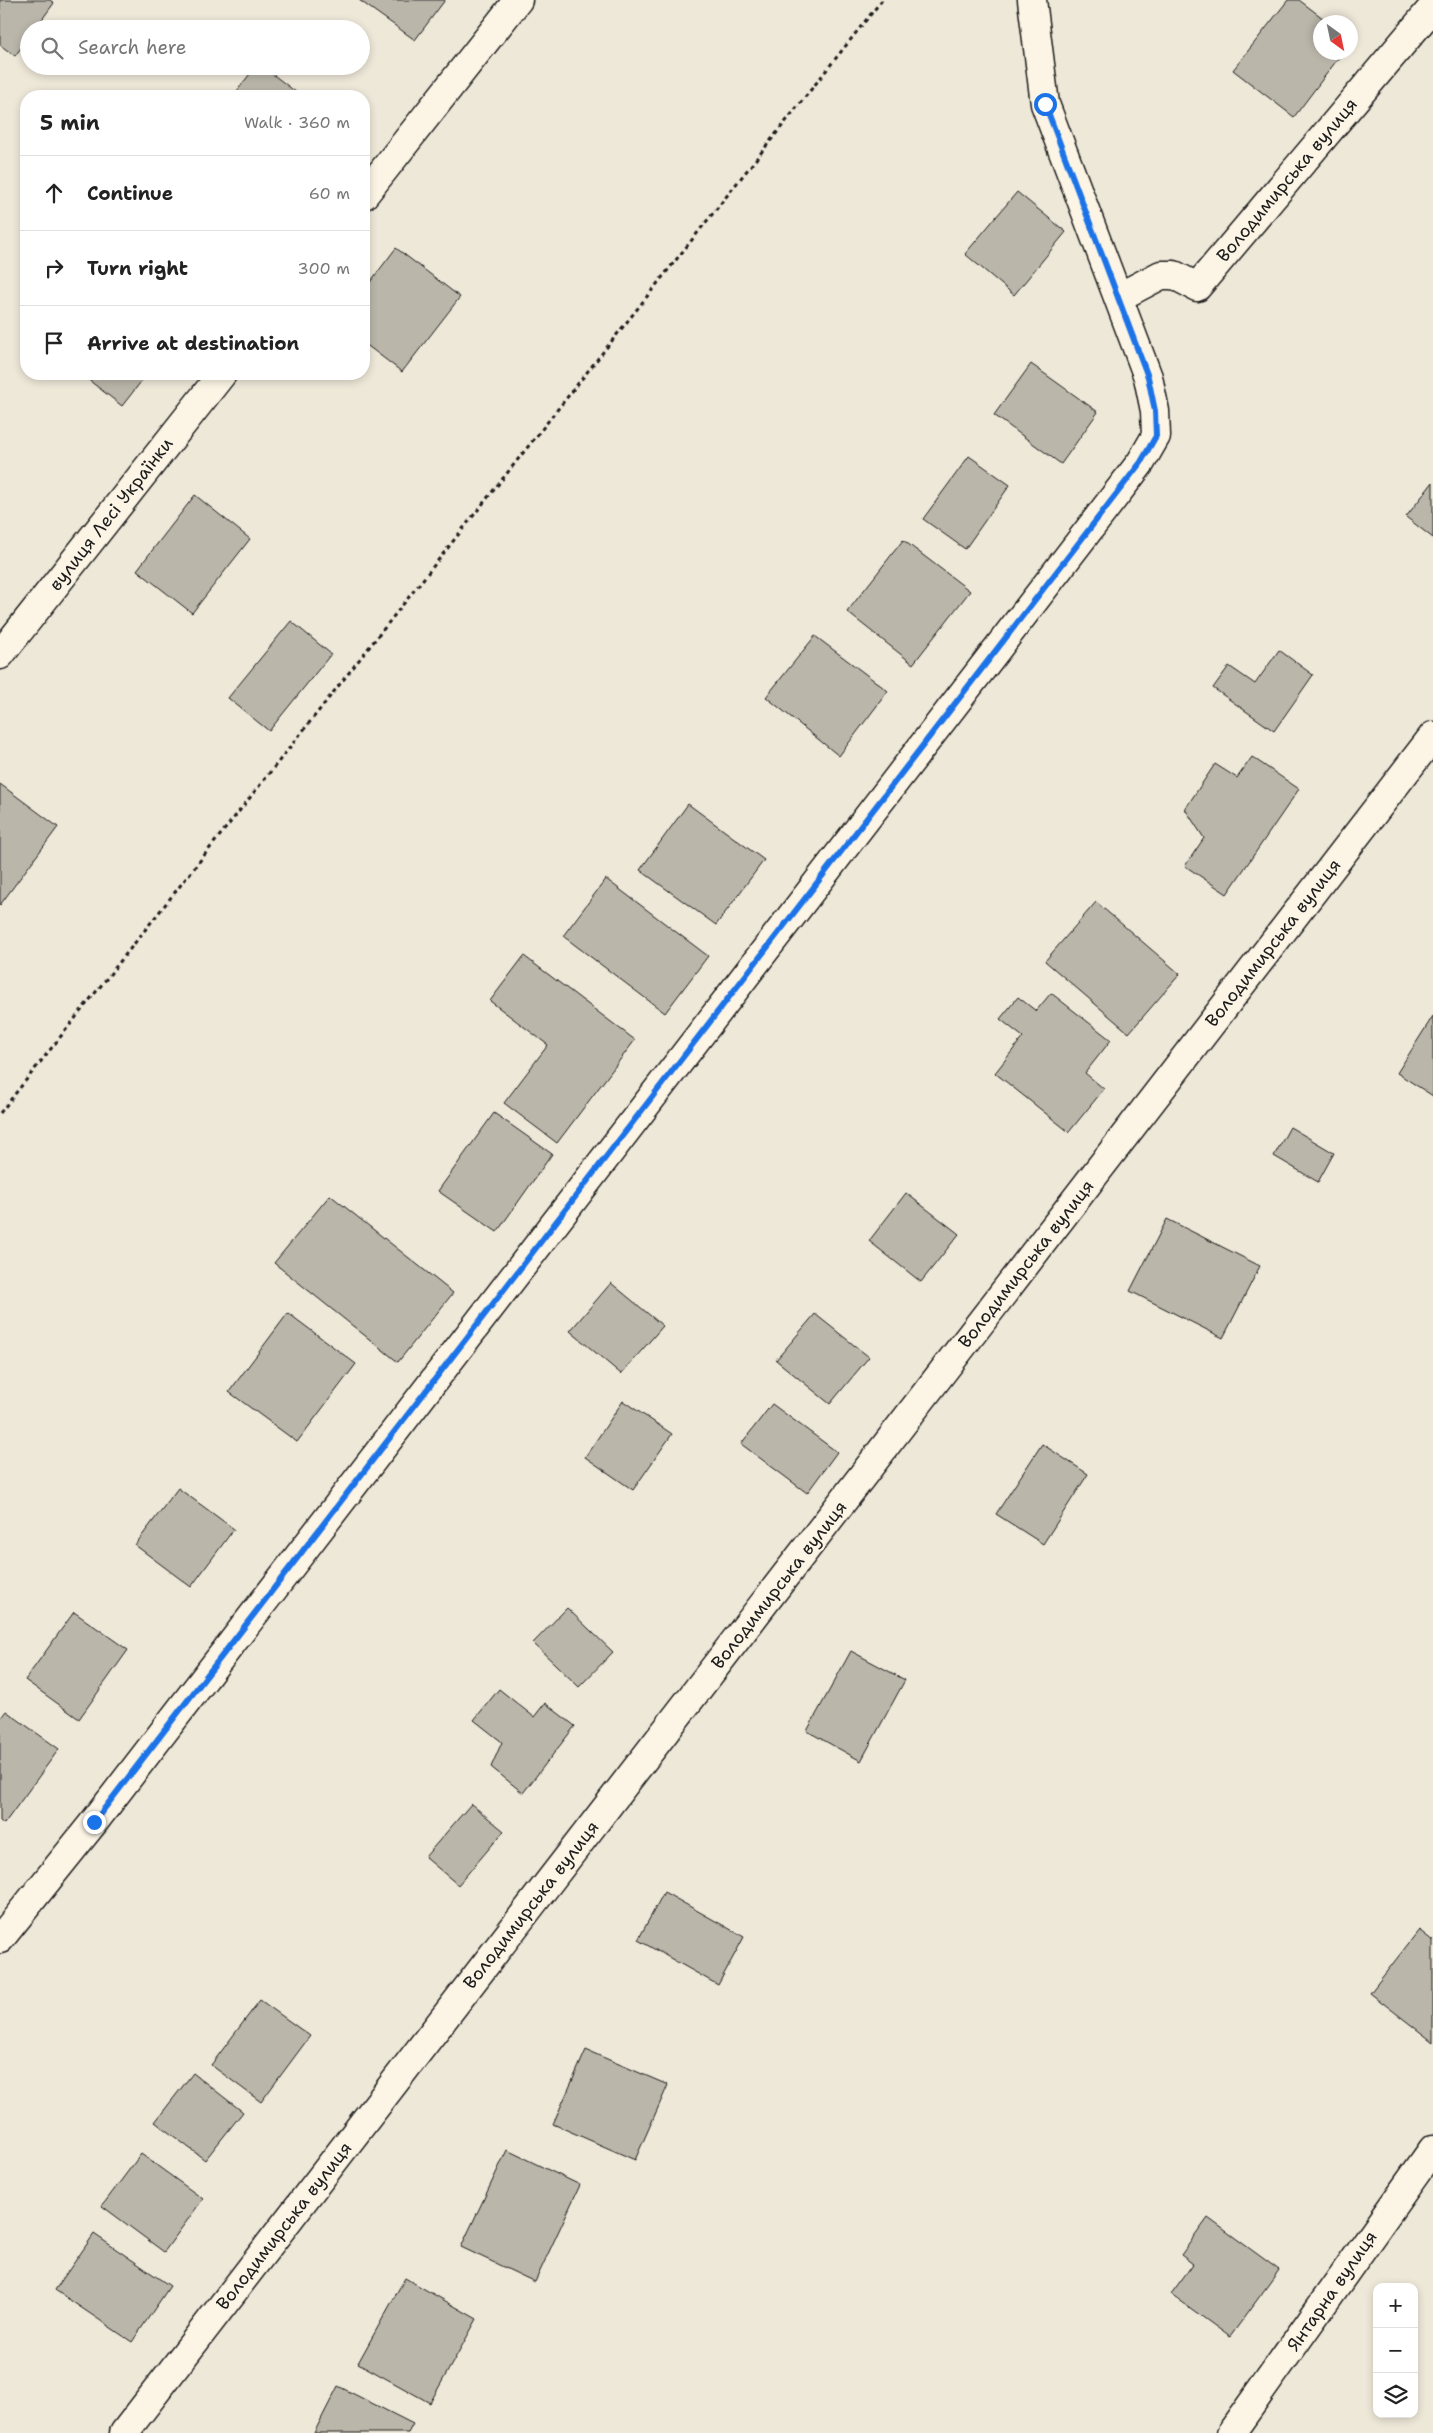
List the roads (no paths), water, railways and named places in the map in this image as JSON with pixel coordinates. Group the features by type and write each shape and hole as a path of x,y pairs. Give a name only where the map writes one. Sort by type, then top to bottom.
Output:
{"street":[{"path":"370,187 518,0"},
{"path":"0,1940 94,1822 1141,462 1156,436 1155,411 1148,377 1045,104 1032,0"},
{"name":"Володимирська вулиця","path":"1119,297 1161,275 1174,275 1198,287 1433,7"},
{"name":"вулиця Лесі Українки","path":"0,655 217,380"},
{"name":"Володимирська вулиця","path":"124,2433 1433,736"},
{"name":"Янтарна вулиця","path":"1231,2433 1433,2149"}]}
